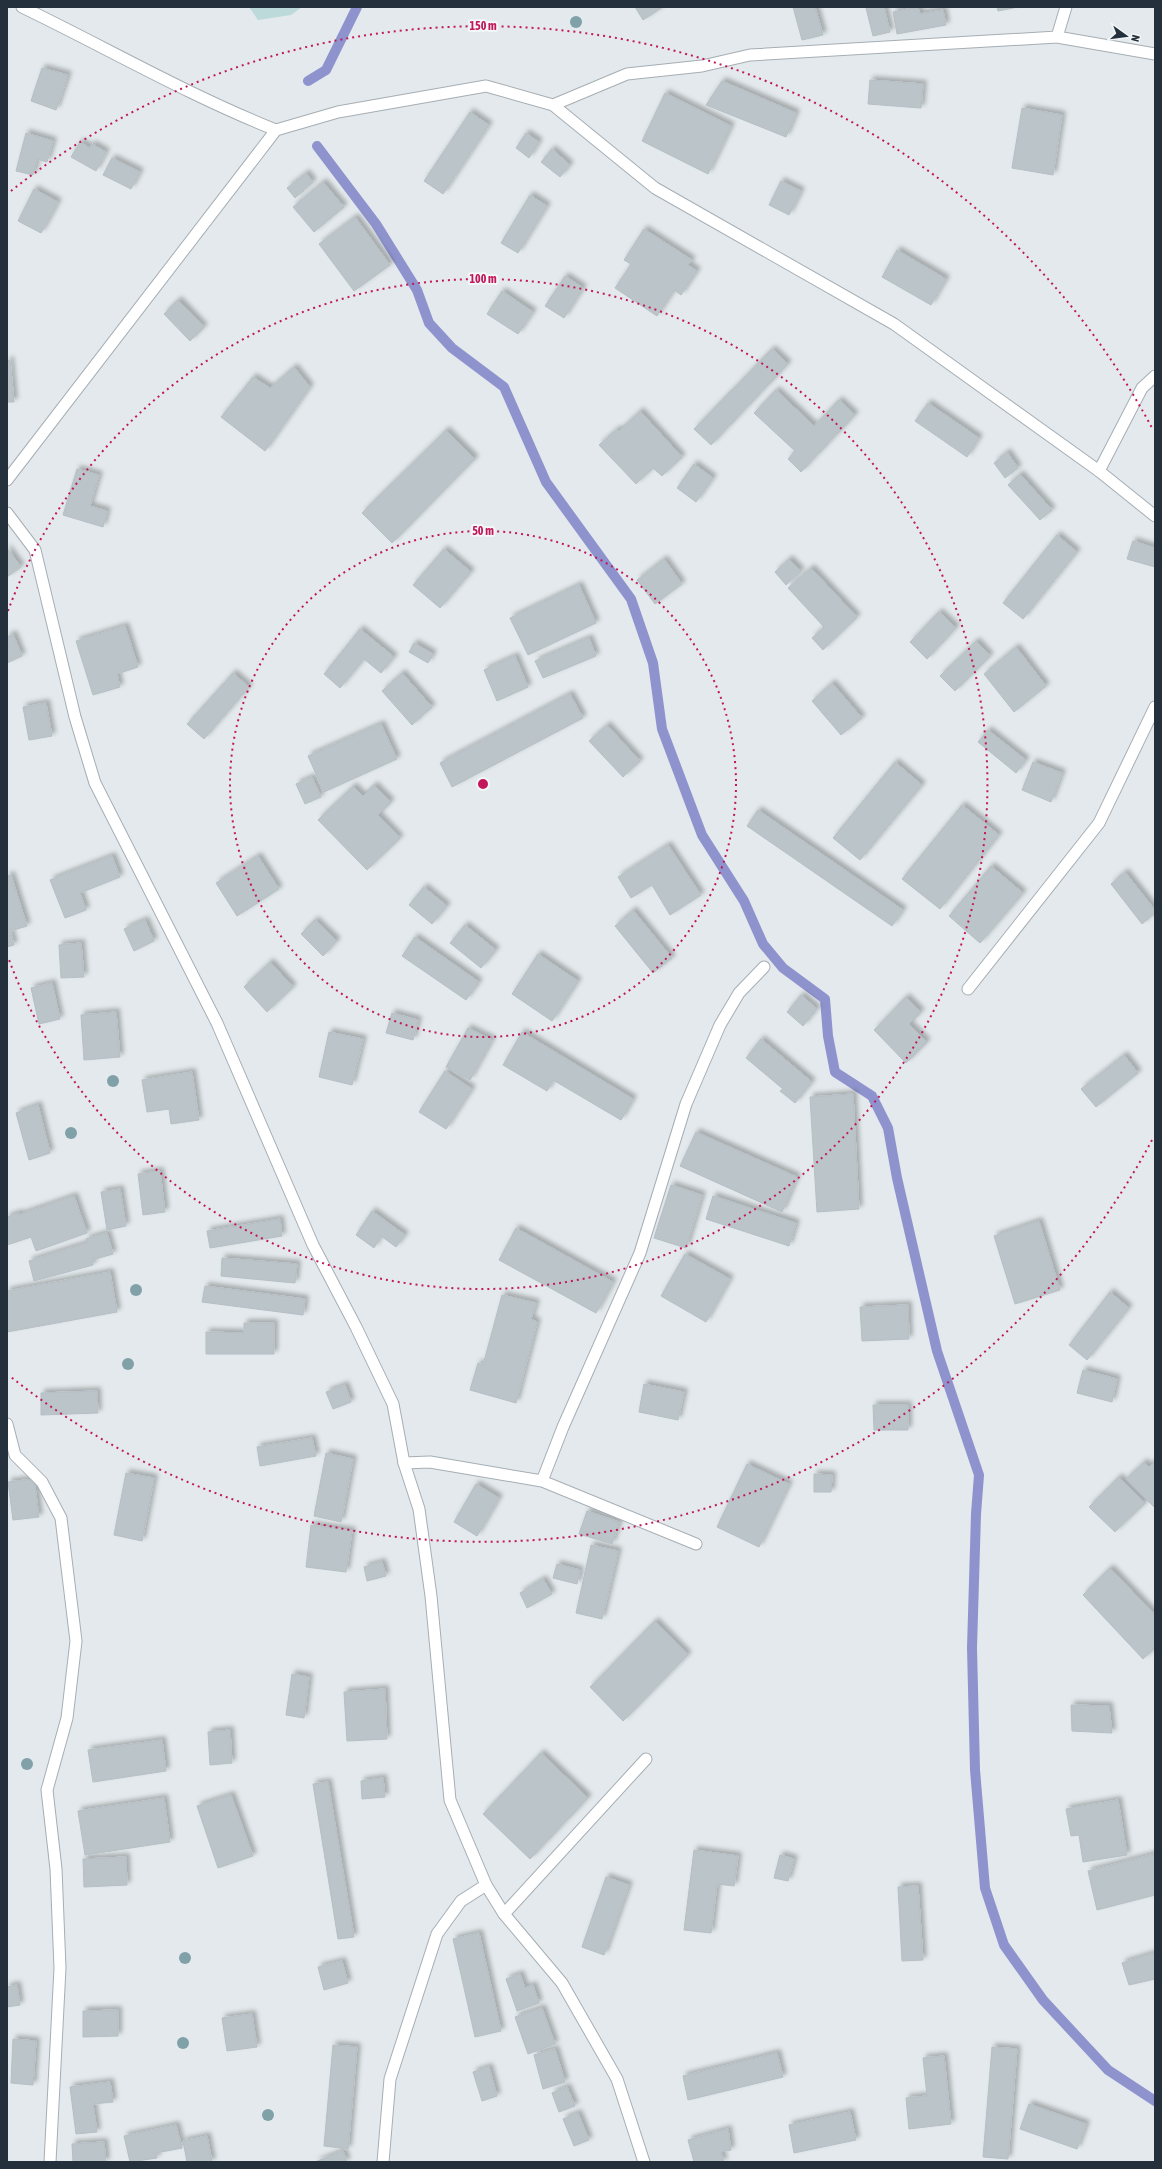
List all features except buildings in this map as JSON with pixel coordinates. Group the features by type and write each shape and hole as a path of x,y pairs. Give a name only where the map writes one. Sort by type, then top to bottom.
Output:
{"street":[{"path":"22,7 187,92 276,130"},
{"path":"1057,37 1066,7"},
{"path":"553,106 627,74 702,66 750,55 1057,37 1155,54"},
{"path":"7,480 276,130 338,112 486,86 553,106 655,188 894,324 1099,471 1155,516"},
{"path":"1099,471 1142,388 1155,376"},
{"path":"7,513 35,550 75,717 95,783 217,1023 313,1245 356,1327 393,1404 404,1463 419,1509 431,1596 450,1800 486,1885 504,1914 562,1983 613,2072 644,2162"},
{"path":"968,989 1100,823 1155,707"},
{"path":"542,1481 563,1427 640,1253 686,1104 720,1025 739,993 764,967"},
{"path":"7,1424 15,1455 42,1482 61,1518 76,1641 67,1718 47,1790 56,1868 60,1968 50,2162"},
{"path":"404,1463 430,1462 542,1481 696,1544"},
{"path":"504,1914 646,1759"},
{"path":"383,2162 390,2079 437,1934 461,1901 486,1885"}],"shaded area":[{"path":"249,7 302,7 291,15 258,20"}],"waterway":[{"path":"308,81 326,70 357,7"},
{"path":"317,146 376,224 417,290 429,323 452,348 504,387 546,482 631,599 653,663 662,729 702,835 744,901 763,944 783,968 825,999 828,1036 835,1072 872,1096 888,1128 897,1178 937,1351 979,1475 976,1514 972,1648 975,1770 985,1888 1004,1945 1043,2000 1108,2070 1155,2101"}]}
